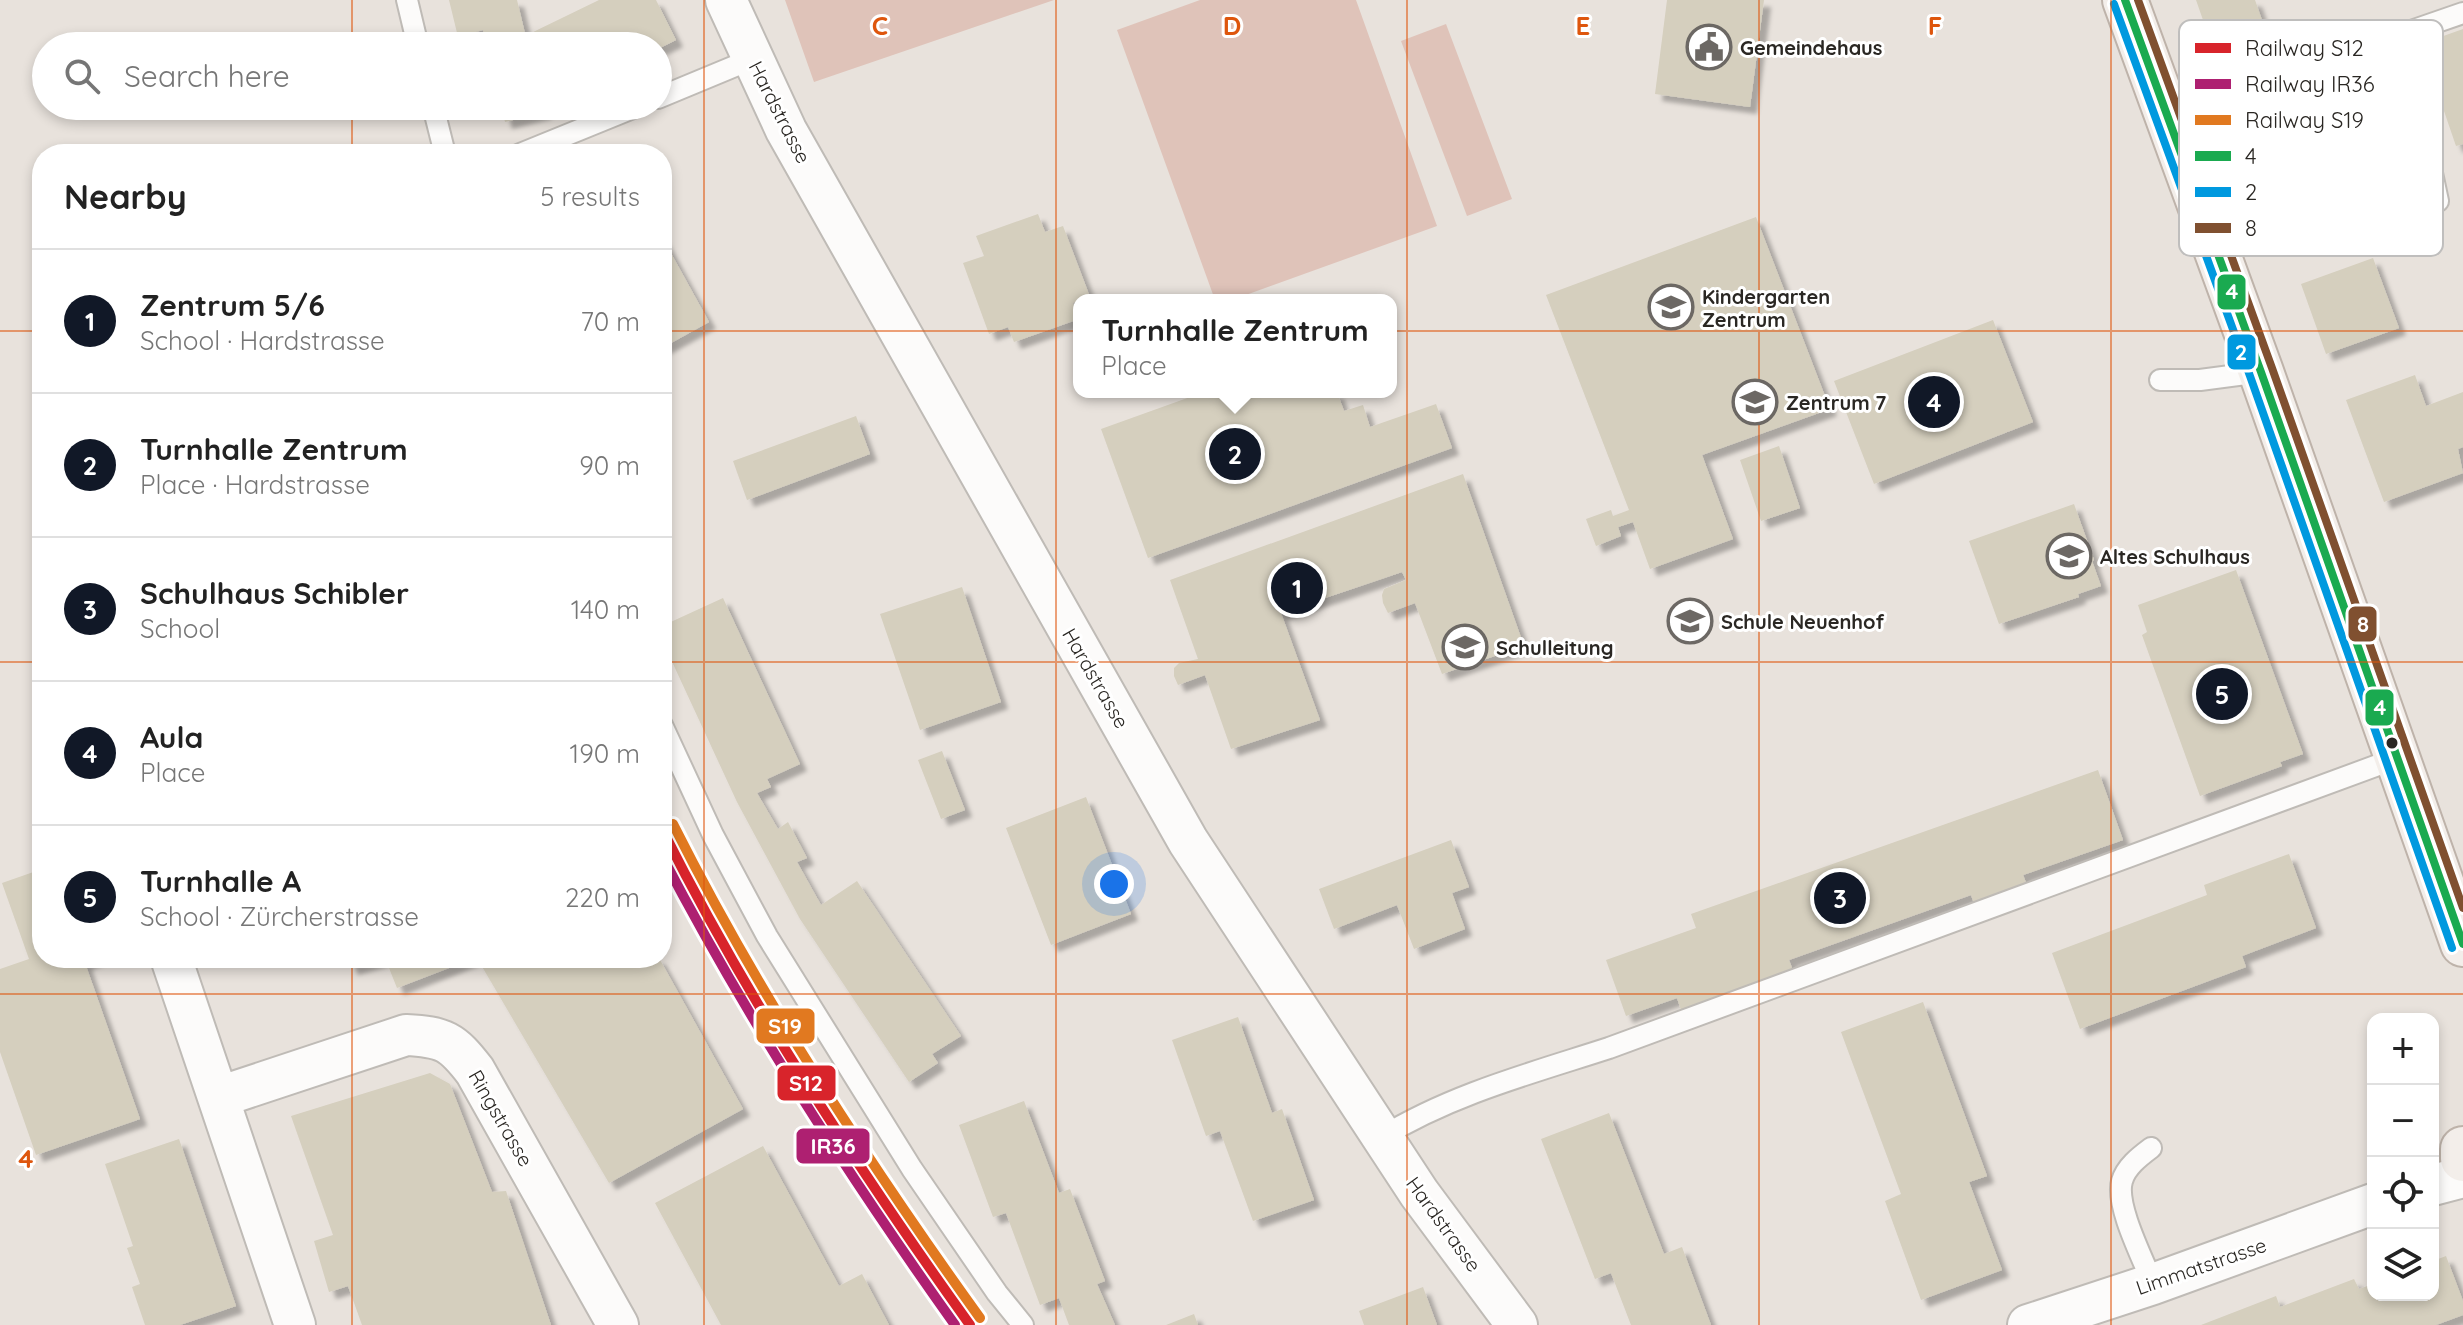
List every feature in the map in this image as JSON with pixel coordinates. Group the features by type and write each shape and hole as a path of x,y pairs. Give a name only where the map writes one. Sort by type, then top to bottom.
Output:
{"main road":[{"path":"2125,0 2179,148"},
{"path":"2219,256 2463,944"},
{"path":"2463,1149 2463,1159"}],"street":[{"name":"Hardstrasse","path":"726,0 786,130 1188,841 1419,1193 1517,1325"},
{"path":"174,968 295,1325"},
{"name":"Ringstrasse","path":"219,1097 406,1035 432,1036 456,1047 475,1071 618,1325"},
{"path":"2439,1183 2463,1177"},
{"name":"Limmatstrasse","path":"2028,1325 2153,1284 2367,1206"}],"lane":[{"path":"407,0 415,32"},
{"path":"2443,20 2463,13"},
{"path":"672,92 752,59"},
{"path":"436,120 442,144"},
{"path":"545,144 604,120"},
{"path":"2160,380 2200,380 2261,372"},
{"path":"672,747 713,835 767,936 912,1169 997,1293 1023,1325"},
{"path":"1382,1137 1419,1115 1494,1085 1609,1048 2397,758"},
{"path":"2151,1148 2135,1160 2122,1180 2121,1200 2153,1284"}],"shaded area":[{"path":"785,0 1054,0 814,82"},
{"path":"1200,0 1356,0 1437,226 1249,294 1213,294 1117,30"},
{"path":"1446,24 1512,199 1467,216 1401,41"}],"building":[{"path":"449,0 517,0 525,32 457,32"},
{"path":"599,0 656,0 672,32 533,32"},
{"name":"Gemeindehaus","path":"1667,0 1764,0 1750,107 1655,94"},
{"path":"2196,0 2255,0 2262,20 2203,20"},
{"path":"2463,29 2463,144 2456,146 2443,108 2443,36"},
{"path":"1038,214 1045,232 1063,226 1089,294 1073,294 1073,321 1014,342 1008,327 989,334 963,263 984,256 976,236"},
{"path":"1756,217 1830,409 1702,455 1733,539 1650,569 1633,522 1618,527 1621,536 1596,546 1586,519 1611,510 1613,516 1629,510 1546,295"},
{"path":"672,255 709,322 672,342"},
{"path":"2373,258 2399,328 2326,354 2301,284"},
{"path":"1993,320 2033,422 1874,484 1834,381"},
{"path":"2415,375 2426,406 2463,392 2463,447 2458,449 2463,473 2384,502 2346,400"},
{"path":"1187,398 1339,398 1344,411 1363,405 1370,427 1436,404 1452,448 1148,558 1101,429"},
{"path":"856,416 870,454 747,500 733,461"},
{"path":"1779,446 1800,508 1761,521 1740,460"},
{"path":"1463,474 1524,646 1442,674 1415,603 1388,613 1383,603 1384,589 1406,580 1402,572 1281,613 1320,720 1231,749 1205,675 1178,685 1174,676 1174,668 1179,663 1198,659 1170,580"},
{"path":"2074,504 2101,586 2078,594 2079,597 1999,624 1969,541"},
{"path":"2236,570 2303,754 2280,762 2282,766 2200,796 2142,635 2147,632 2138,605"},
{"path":"962,587 1001,702 920,730 880,614"},
{"path":"723,598 800,764 767,779 771,787 757,793 778,829 788,822 807,858 797,862 821,905 857,881 961,1036 932,1054 938,1063 909,1082 800,919 737,802 672,662 672,621"},
{"path":"942,751 965,810 941,819 918,760"},
{"path":"2098,770 2123,840 2023,875 2029,890 1976,909 1971,895 1789,960 1795,976 1683,1016 1677,998 1626,1016 1606,960 1696,928 1691,914"},
{"path":"1086,797 1131,914 1051,945 1006,828"},
{"path":"1451,840 1469,887 1452,893 1465,929 1414,949 1397,905 1334,929 1319,889"},
{"path":"2289,854 2316,928 2242,956 2246,967 2080,1029 2052,953 2207,895 2204,885"},
{"path":"32,872 32,968 87,968 140,1119 36,1155 0,1052 0,969 29,959 2,883"},
{"path":"389,968 449,968 397,988"},
{"path":"483,968 665,968 743,1109 609,1183"},
{"path":"1923,1002 1987,1176 1969,1182 2002,1270 1921,1300 1885,1201 1901,1194 1841,1032"},
{"path":"1238,1017 1272,1113 1282,1109 1314,1200 1253,1221 1220,1131 1206,1136 1172,1040"},
{"path":"430,1073 450,1084 492,1192 506,1191 551,1325 362,1325 348,1286 329,1292 314,1241 333,1235 291,1116"},
{"path":"1024,1101 1059,1193 1070,1189 1105,1281 1097,1284 1115,1325 1069,1325 1059,1298 1040,1305 1006,1213 993,1217 959,1125"},
{"path":"1609,1113 1664,1254 1682,1247 1711,1325 1631,1325 1611,1273 1595,1279 1541,1139"},
{"path":"179,1139 236,1306 180,1325 145,1325 132,1287 140,1284 127,1248 133,1246 105,1164"},
{"path":"763,1146 839,1286 862,1274 889,1325 721,1325 655,1203"},
{"path":"2446,1256 2463,1301 2463,1315 2436,1325 2201,1325 2276,1296 2280,1307 2354,1279 2359,1289 2367,1286 2367,1301 2439,1301 2439,1259"},
{"path":"1423,1287 1437,1325 1364,1325 1359,1311"},
{"path":"1194,1314 1198,1325 1166,1325"}],"rail line":[{"name":"S19","path":"673,824 742,952 817,1077 980,1318"},
{"name":"S12","path":"672,848 731,958 806,1083 970,1325"},
{"name":"IR36","path":"672,874 800,1095 955,1325"}],"transit line":[{"name":"4","path":"2125,0 2179,148"},
{"name":"8","path":"2138,0 2179,113"},
{"name":"2","path":"2114,4 2179,182"},
{"name":"2","path":"2206,256 2452,948"},
{"name":"4","path":"2219,256 2463,944"},
{"name":"8","path":"2231,256 2463,908"}],"place":[{"name":"Gemeindehaus","path":"1709,47"},
{"name":"Kindergarten Zentrum","path":"1671,307"},
{"name":"Zentrum 7","path":"1755,402"},
{"name":"Aula","path":"1934,402"},
{"name":"Turnhalle Zentrum","path":"1235,454"},
{"name":"Altes Schulhaus","path":"2069,556"},
{"name":"Zentrum 5/6","path":"1297,588"},
{"name":"Schule Neuenhof","path":"1690,621"},
{"name":"Schulleitung","path":"1465,647"},
{"name":"Turnhalle A","path":"2222,694"},
{"name":"Schulhaus Schibler","path":"1840,898"}]}
